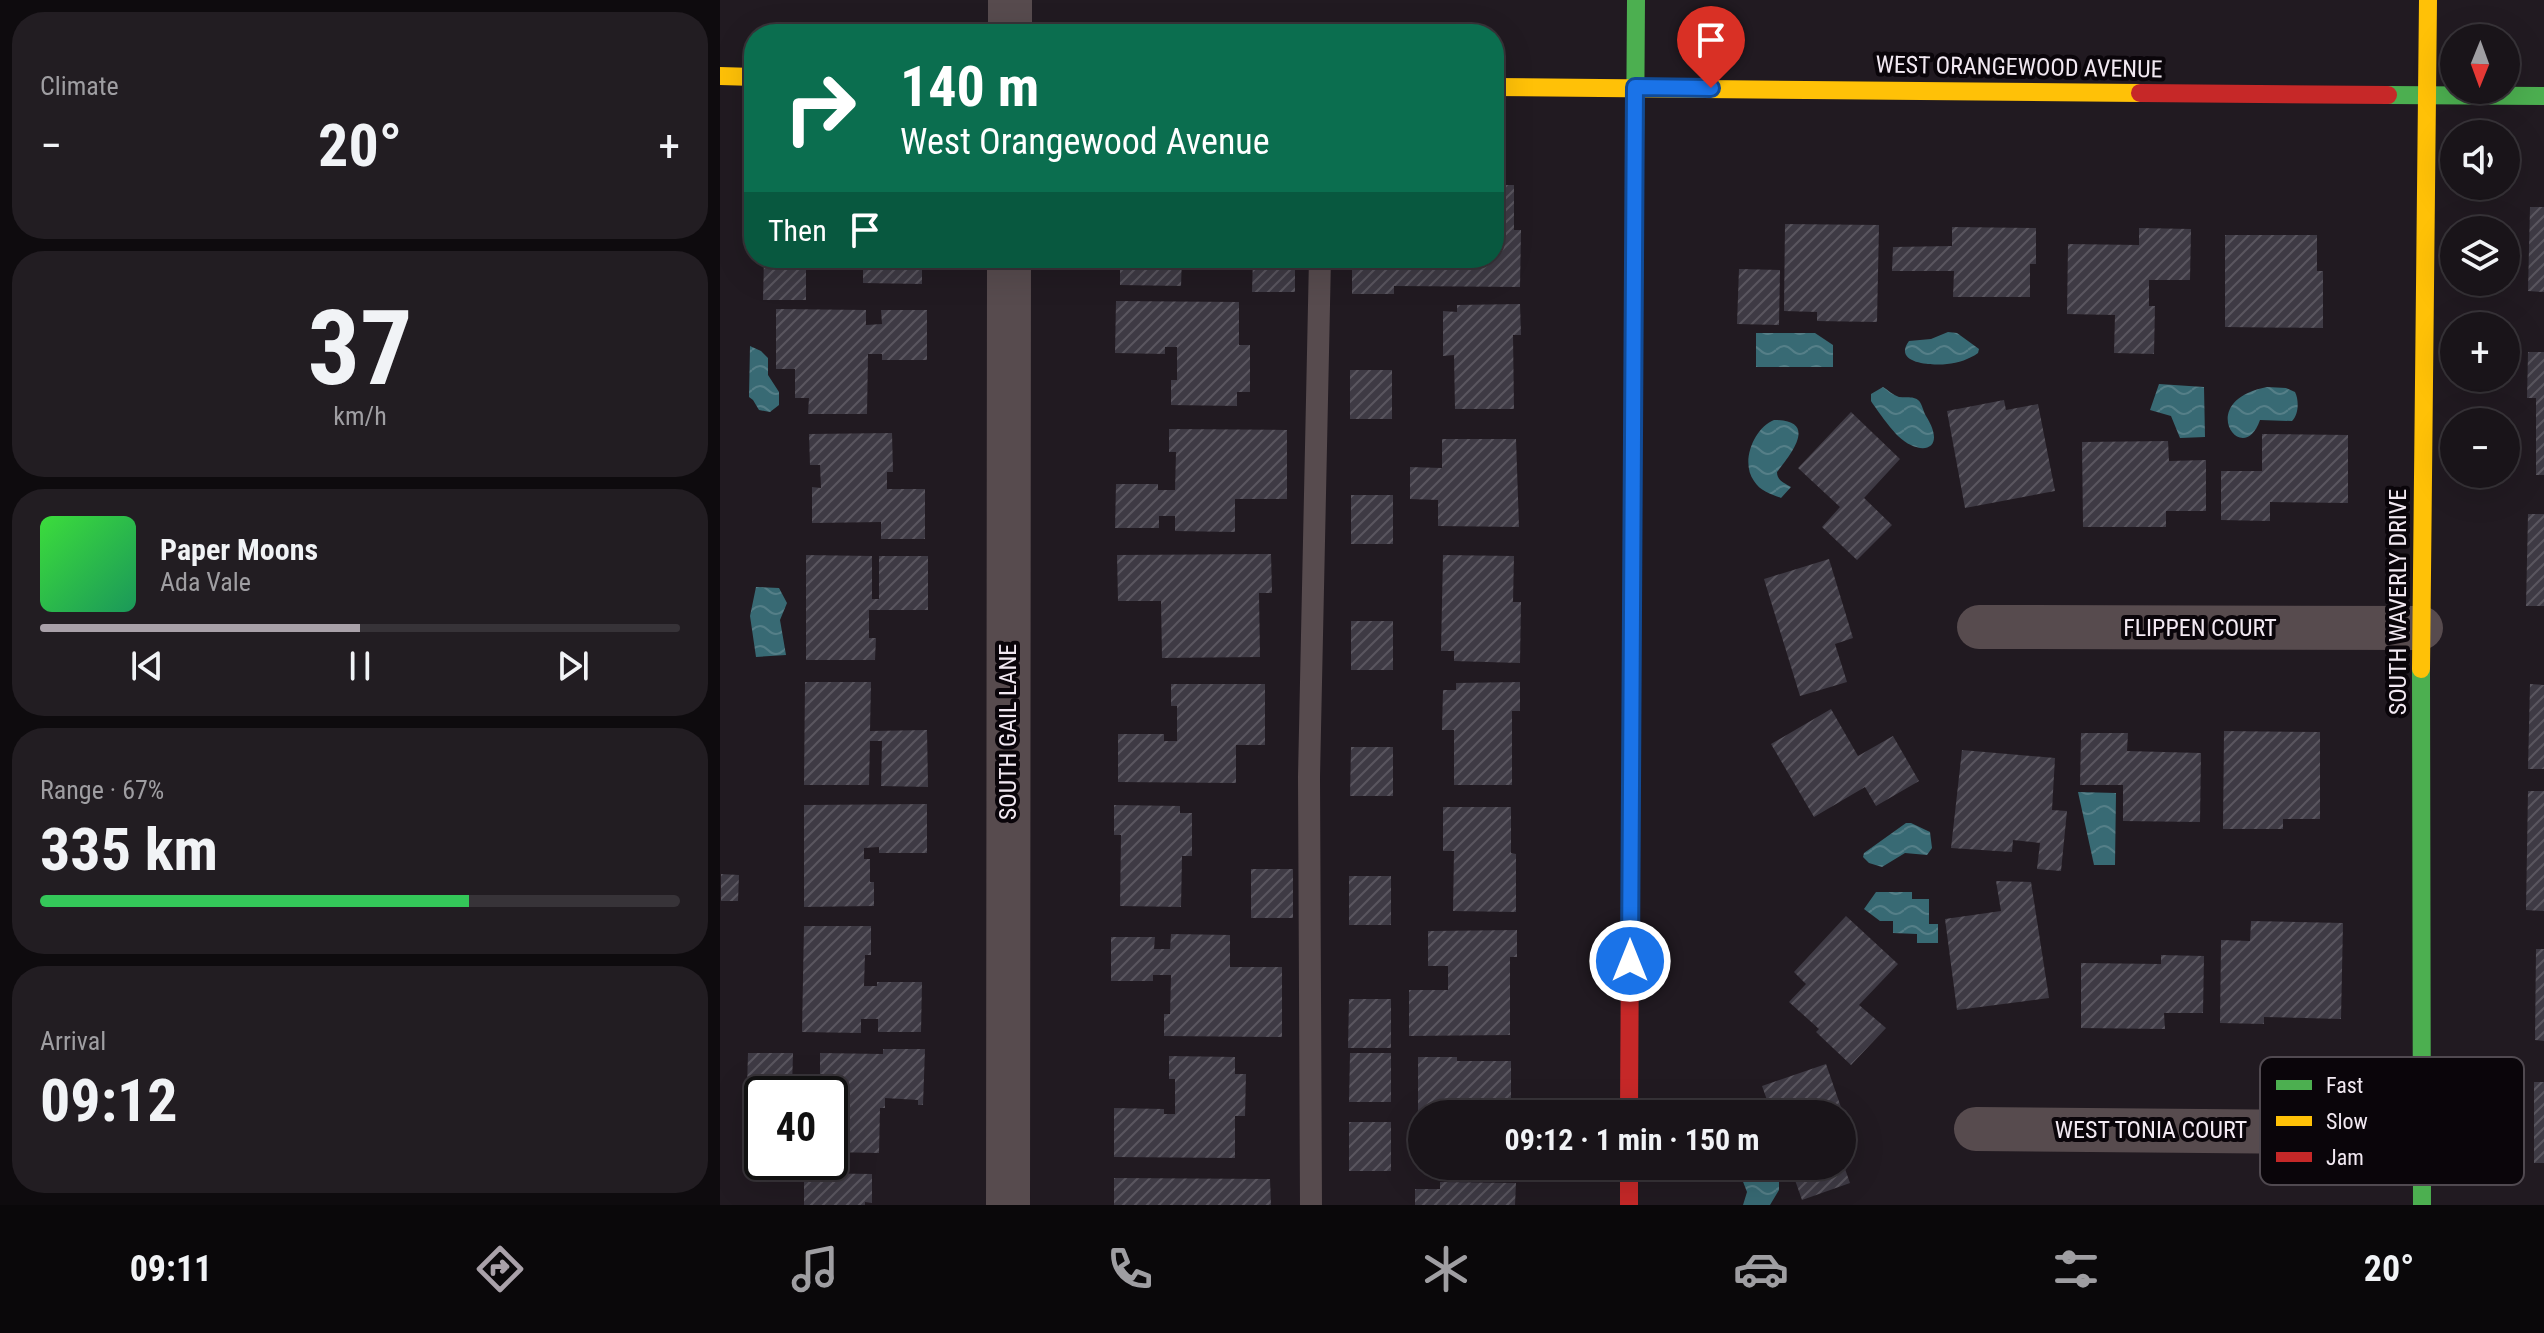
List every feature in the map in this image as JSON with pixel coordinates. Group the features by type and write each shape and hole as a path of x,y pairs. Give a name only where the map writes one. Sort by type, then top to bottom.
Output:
{"street":[{"path":"1010,0 1010,24"},
{"path":"1629,1100 1636,0"},
{"name":"SOUTH WAVERLY DRIVE","path":"2421,1057 2421,628 2428,0"},
{"path":"720,76 744,77"},
{"name":"WEST ORANGEWOOD AVENUE","path":"1504,87 2544,96"},
{"name":"SOUTH GAIL LANE","path":"1008,1205 1009,268"},
{"name":"FLIPPEN COURT","path":"1979,627 2421,628"},
{"name":"WEST TONIA COURT","path":"1976,1129 2260,1132"},
{"path":"1629,1180 1629,1205"},
{"name":"SOUTH WAVERLY DRIVE","path":"2422,1185 2422,1205"}],"lane":[{"path":"1311,1205 1309,777 1320,268"}],"water":[{"path":"1948,332 1957,333 1979,349 1978,353 1960,362 1941,365 1916,362 1906,355 1909,341 1931,339"},
{"path":"1756,333 1815,333 1833,345 1833,367 1756,367"},
{"path":"750,346 768,358 768,375 779,392 779,405 770,412 759,410 749,397"},
{"path":"2159,384 2204,387 2205,437 2180,438 2171,416 2150,410"},
{"path":"1883,387 1899,397 1919,401 1932,428 1933,443 1928,447 1915,447 1898,436 1871,401 1871,394"},
{"path":"2267,387 2295,392 2298,407 2292,421 2260,420 2252,434 2244,438 2235,435 2229,428 2228,417 2232,405 2245,394"},
{"path":"1774,420 1788,421 1798,432 1794,448 1777,472 1780,480 1791,487 1781,498 1756,484 1748,465 1755,438"},
{"path":"756,587 779,588 787,603 780,620 786,655 756,657 750,616"},
{"path":"2078,792 2116,793 2115,865 2094,865"},
{"path":"1906,823 1930,832 1932,848 1927,855 1905,853 1882,867 1869,863 1863,857 1864,853"},
{"path":"1876,892 1912,892 1912,899 1929,899 1929,924 1938,924 1938,943 1917,943 1917,934 1893,933 1893,921 1880,921 1864,909"},
{"path":"1742,1180 1779,1182 1779,1190 1770,1205 1743,1205 1747,1192"}],"building":[{"path":"1504,185 1514,185 1514,230 1521,230 1520,287 1394,286 1394,294 1352,294 1352,268 1504,268"},
{"path":"2530,207 2544,207 2544,292 2528,291"},
{"path":"1785,224 1879,225 1877,322 1817,321 1817,312 1784,311"},
{"path":"1952,227 2036,228 2036,264 2030,264 2030,297 1953,297 1954,271 1892,271 1893,247 1952,246"},
{"path":"2139,228 2191,229 2190,280 2149,280 2149,306 2155,306 2154,354 2114,353 2115,315 2067,314 2068,244 2139,245"},
{"path":"2225,235 2317,235 2317,271 2323,271 2323,328 2225,327"},
{"path":"764,268 806,268 806,300 763,300"},
{"path":"863,268 922,268 922,284 863,283"},
{"path":"1120,268 1182,268 1181,286 1120,285"},
{"path":"1253,268 1295,268 1295,292 1252,292"},
{"path":"1739,269 1780,270 1779,325 1737,324"},
{"path":"1116,301 1239,302 1239,345 1250,345 1250,392 1237,392 1237,406 1171,405 1171,380 1177,380 1177,347 1165,347 1165,354 1115,353"},
{"path":"1520,304 1521,335 1513,335 1514,409 1455,409 1454,355 1443,356 1443,311 1457,312 1457,305"},
{"path":"776,309 866,310 866,325 882,324 881,310 927,310 927,360 882,360 882,354 868,354 867,414 808,414 809,398 795,398 795,369 776,369"},
{"path":"2528,352 2544,352 2544,475 2536,475 2536,398 2527,398"},
{"path":"1350,370 1392,370 1392,419 1350,419"},
{"path":"2004,400 2006,410 2038,404 2055,491 1965,508 1947,411"},
{"path":"1851,412 1900,459 1864,498 1892,525 1857,560 1822,527 1840,507 1798,468"},
{"path":"1169,429 1287,430 1287,499 1235,499 1235,532 1175,531 1175,516 1159,516 1159,528 1115,528 1116,484 1158,484 1158,490 1175,490 1176,452 1169,452"},
{"path":"892,433 893,472 887,472 887,489 925,489 925,539 881,539 881,522 812,523 812,487 821,488 820,465 810,465 809,434"},
{"path":"2262,434 2348,435 2348,503 2270,502 2270,521 2221,520 2221,471 2262,471"},
{"path":"1442,439 1516,439 1519,527 1438,526 1438,500 1410,499 1410,467 1442,468"},
{"path":"2168,441 2169,461 2206,460 2206,511 2166,511 2166,527 2083,527 2082,442"},
{"path":"1351,495 1393,495 1393,544 1351,544"},
{"path":"2528,514 2544,514 2544,606 2526,606"},
{"path":"1271,554 1272,593 1259,593 1260,657 1162,658 1161,601 1118,601 1117,555"},
{"path":"806,555 872,556 872,599 879,599 879,556 928,556 928,610 869,610 869,638 876,638 875,660 806,660"},
{"path":"1443,555 1514,556 1513,602 1521,602 1520,663 1454,661 1454,651 1441,651"},
{"path":"1829,559 1853,638 1835,644 1847,682 1800,696 1764,579"},
{"path":"1351,621 1393,621 1393,670 1351,670"},
{"path":"805,682 871,682 870,731 927,730 928,787 881,786 882,741 870,741 869,785 804,785"},
{"path":"1520,682 1520,711 1512,711 1512,785 1454,785 1454,730 1442,730 1443,690 1456,690 1456,683"},
{"path":"1171,684 1265,684 1265,745 1236,745 1236,783 1118,782 1118,734 1164,734 1164,741 1177,741 1177,706 1171,706"},
{"path":"2530,684 2544,685 2544,769 2528,769"},
{"path":"1831,709 1858,756 1893,736 1919,781 1876,806 1865,787 1814,817 1771,744"},
{"path":"2224,731 2320,732 2320,819 2283,819 2283,829 2223,829"},
{"path":"2081,733 2128,733 2127,751 2201,753 2200,822 2123,821 2123,785 2080,785"},
{"path":"1351,747 1393,747 1393,796 1350,796"},
{"path":"1962,750 2055,758 2052,810 2067,811 2061,871 2037,869 2040,843 2013,840 2012,852 1951,848"},
{"path":"2528,791 2544,791 2544,911 2526,910"},
{"path":"927,804 927,853 879,853 879,847 864,848 864,859 870,859 870,882 874,882 874,906 804,907 804,805"},
{"path":"1114,805 1180,806 1180,813 1192,813 1192,856 1182,856 1181,907 1120,906 1121,835 1114,835"},
{"path":"1443,807 1511,807 1511,853 1516,854 1516,912 1453,911 1454,851 1443,851"},
{"path":"1251,869 1293,869 1293,918 1251,918"},
{"path":"721,874 739,875 738,901 721,901"},
{"path":"1349,876 1391,876 1391,925 1349,925"},
{"path":"1996,881 2031,882 2049,998 1957,1010 1945,919 2001,911"},
{"path":"1846,916 1898,964 1859,1005 1886,1028 1851,1065 1816,1032 1819,1029 1789,1002 1806,984 1794,972"},
{"path":"2251,921 2343,923 2341,1019 2264,1017 2264,1024 2220,1023 2221,940 2250,941"},
{"path":"804,926 871,926 871,955 865,955 864,986 877,986 877,982 922,982 921,1032 878,1032 878,1019 861,1019 861,1033 802,1032"},
{"path":"1517,930 1517,957 1510,957 1510,1035 1409,1036 1409,990 1448,990 1448,966 1428,966 1428,931"},
{"path":"1171,934 1230,935 1230,967 1282,967 1282,1037 1164,1036 1164,1014 1170,1014 1171,975 1153,975 1153,981 1111,981 1111,937 1155,937 1154,949 1170,949"},
{"path":"2536,949 2544,949 2544,1041 2535,1040"},
{"path":"2161,955 2204,956 2203,1013 2164,1013 2165,1029 2081,1028 2081,963 2161,964"},
{"path":"1349,999 1391,999 1391,1048 1348,1048"},
{"path":"883,1049 925,1049 923,1105 918,1105 918,1100 885,1098 885,1108 880,1108 879,1153 848,1152 848,1076 820,1076 820,1053 883,1054"},
{"path":"748,1053 793,1053 792,1076 747,1076"},
{"path":"1350,1053 1391,1053 1391,1102 1349,1102"},
{"path":"1169,1056 1235,1057 1235,1074 1246,1074 1245,1116 1235,1116 1235,1158 1114,1157 1114,1108 1164,1109 1164,1114 1175,1114 1175,1079 1169,1079"},
{"path":"1418,1057 1511,1061 1511,1100 1418,1100"},
{"path":"1826,1064 1838,1100 1767,1100 1762,1086"},
{"path":"2534,1082 2544,1082 2544,1163 2534,1163"},
{"path":"1349,1122 1391,1122 1391,1171 1349,1171"},
{"path":"848,1174 872,1174 872,1203 804,1205 804,1180 848,1180"},
{"path":"1114,1178 1270,1179 1271,1205 1114,1205"},
{"path":"1795,1180 1849,1180 1850,1183 1802,1200"},
{"path":"1440,1182 1516,1183 1515,1205 1415,1205 1415,1189 1440,1189"}],"traffic: fast":[{"path":"1632,583 1636,0"},
{"path":"2388,95 2544,96"},
{"path":"2421,669 2422,1057"},
{"path":"2422,1185 2422,1205"}],"traffic: slow":[{"path":"2421,669 2428,0"},
{"path":"720,76 744,77"},
{"path":"1504,87 2140,93"}],"traffic: jam":[{"path":"2140,93 2388,95"},
{"path":"1629,1100 1632,583"},
{"path":"1629,1180 1629,1205"}],"route":[{"path":"1630,961 1635,87 1711,88"}]}
